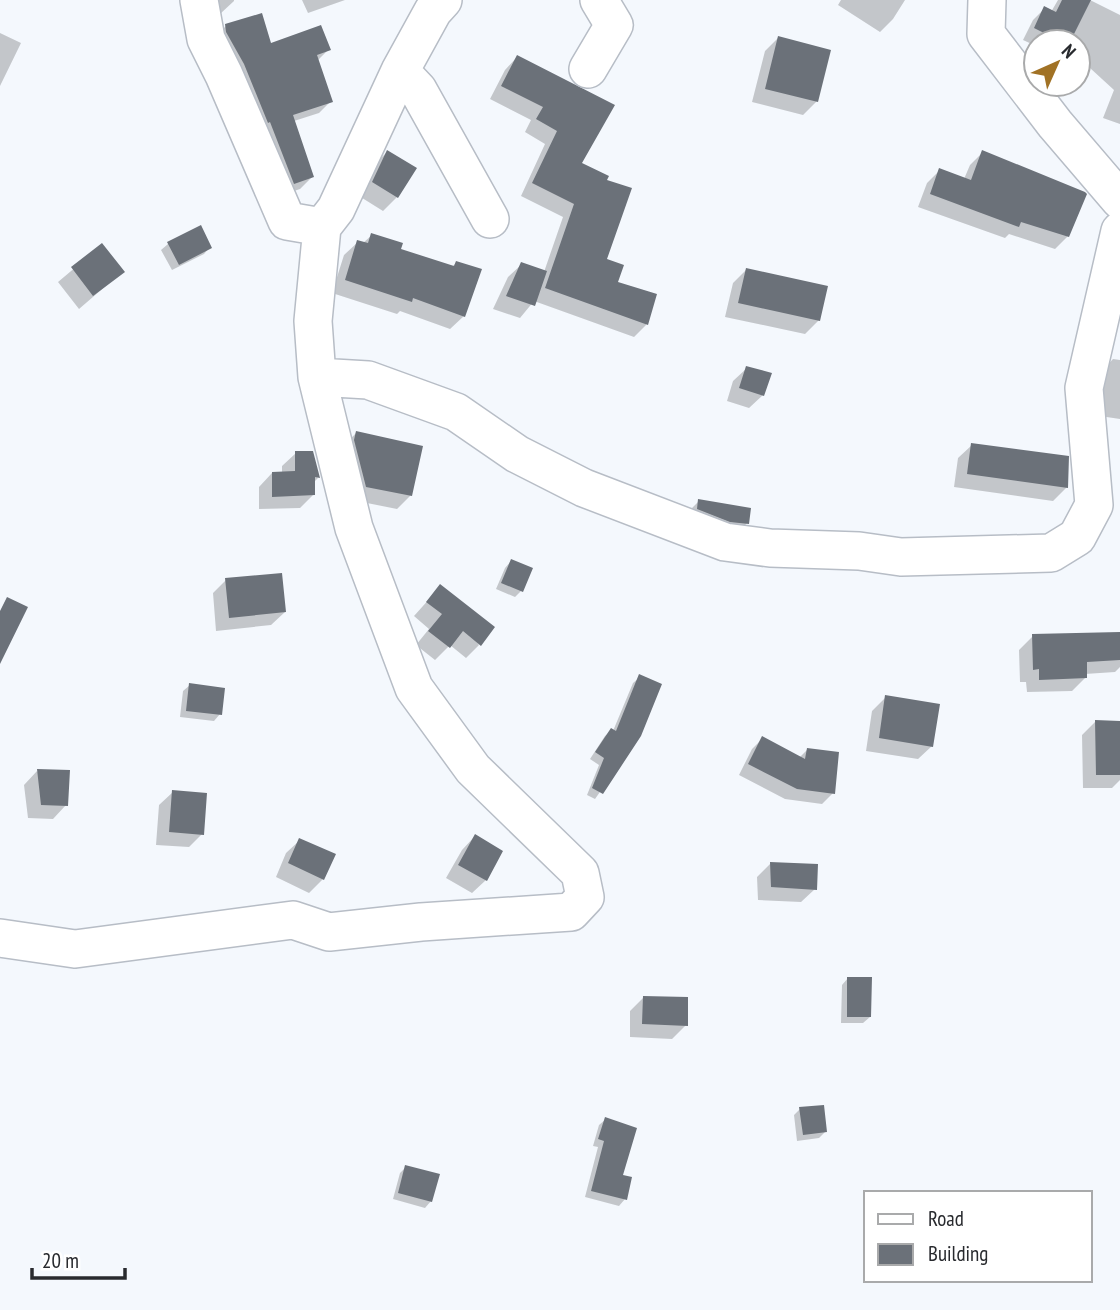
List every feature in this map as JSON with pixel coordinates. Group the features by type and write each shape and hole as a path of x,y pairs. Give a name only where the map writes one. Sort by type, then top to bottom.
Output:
{"street":[{"path":"199,0 206,39 287,221 322,227"},
{"path":"0,938 75,949 293,920 329,932 421,922 571,912 585,897 580,873 472,769 414,688 354,528 317,377 313,321 322,227 336,209 400,71 433,11 443,0"},
{"path":"589,69 614,25 598,0"},
{"path":"987,0 986,34 1055,124 1120,200"},
{"path":"400,71 418,90 490,219"},
{"path":"317,377 368,380 456,412 517,454 584,488 725,541 770,548 859,551 901,557 1051,553 1077,537 1094,505 1084,388 1120,231"}],"building":[{"path":"1062,0 1091,0 1077,28 1034,28 1044,6 1056,12"},
{"path":"262,13 271,43 321,25 331,50 317,55 333,102 293,115 314,177 294,184 270,122 268,123 244,64 226,32 225,24"},
{"path":"778,36 831,50 818,102 765,89"},
{"path":"517,55 615,105 582,163 609,176 607,180 632,188 607,259 624,265 618,282 657,294 648,325 545,288 574,204 532,183 557,131 536,119 543,107 501,86"},
{"path":"387,150 417,168 398,198 372,182"},
{"path":"982,150 1087,194 1069,237 1021,222 1019,227 930,194 939,168 971,180"},
{"path":"201,225 212,248 179,265 167,242"},
{"path":"371,233 403,243 401,249 454,266 456,261 482,269 465,317 413,298 412,302 345,280 357,240 368,243"},
{"path":"102,243 125,272 93,296 71,267"},
{"path":"521,262 547,271 535,306 506,296"},
{"path":"746,268 828,286 820,321 738,303"},
{"path":"746,366 772,373 764,396 739,388"},
{"path":"356,431 423,446 412,496 366,487 354,440"},
{"path":"971,443 1069,456 1068,488 967,474"},
{"path":"295,451 313,451 320,478 315,477 315,495 272,497 272,472 295,471"},
{"path":"698,499 751,508 749,524 730,522 697,509"},
{"path":"511,559 533,568 523,592 501,583"},
{"path":"282,573 286,612 229,618 225,578"},
{"path":"440,584 495,627 481,646 463,631 450,648 428,631 442,614 426,602"},
{"path":"7,597 28,607 0,664 0,611"},
{"path":"1120,632 1120,660 1087,662 1087,678 1039,680 1039,669 1033,670 1032,634"},
{"path":"639,674 662,684 641,736 603,794 592,788 604,758 595,752 611,728 616,731"},
{"path":"189,683 225,688 222,715 186,711"},
{"path":"885,695 940,704 933,747 879,738"},
{"path":"1095,720 1120,721 1120,775 1096,775"},
{"path":"762,736 805,759 807,748 839,752 835,794 797,789 748,764"},
{"path":"37,769 70,770 68,806 41,805"},
{"path":"172,790 207,793 204,835 169,832"},
{"path":"475,834 503,851 487,881 458,865"},
{"path":"299,838 336,854 324,880 288,863"},
{"path":"770,862 818,864 817,890 771,887"},
{"path":"847,977 872,977 871,1017 847,1017"},
{"path":"643,996 688,997 688,1026 642,1024"},
{"path":"824,1105 827,1132 803,1135 799,1107"},
{"path":"605,1117 637,1128 623,1175 632,1177 627,1200 591,1191 604,1141 598,1139"},
{"path":"405,1165 440,1174 432,1202 398,1193"}]}
